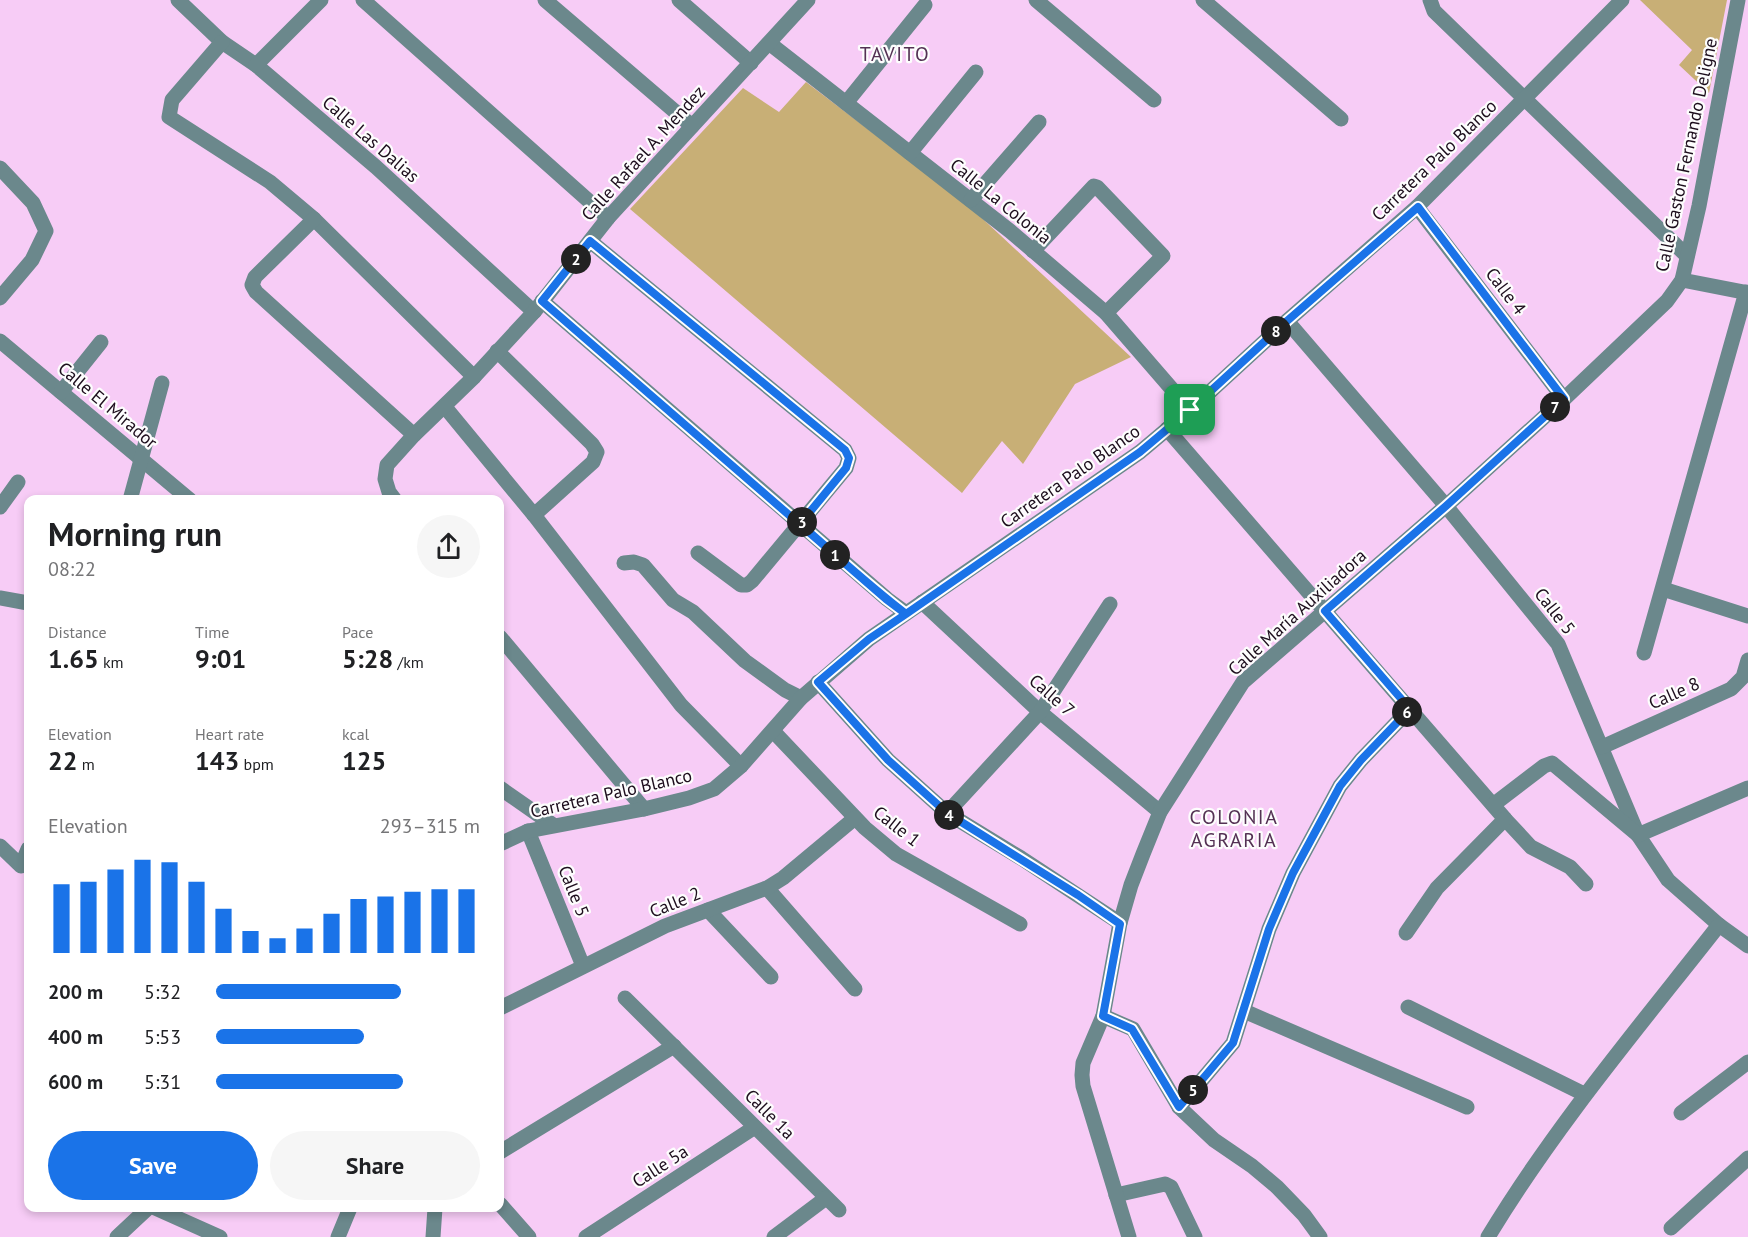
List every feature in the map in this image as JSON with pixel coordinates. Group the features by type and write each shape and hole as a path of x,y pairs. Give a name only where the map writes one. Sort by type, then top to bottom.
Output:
{"street":[{"name":"Calle Las Dalias","path":"178,0 222,42 256,65 538,306 906,614"},
{"path":"256,65 321,0"},
{"path":"363,0 608,218"},
{"path":"545,0 692,126"},
{"path":"679,0 751,63"},
{"name":"Calle Rafael A. Mendez","path":"391,495 385,479 387,465 414,435 474,377 538,306 608,218 808,0"},
{"path":"1036,0 1154,100"},
{"path":"1203,0 1341,119"},
{"path":"1430,0 1434,10 1687,256"},
{"name":"Carretera Palo Blanco","path":"504,842 528,831 644,809 714,789 741,766 801,698 869,639 1140,452 1190,410 1287,321 1418,207 1622,0"},
{"name":"Calle Gaston Fernando Deligne","path":"1446,506 1564,399 1667,301 1682,280 1738,0"},
{"path":"846,103 925,5"},
{"path":"222,42 172,100 170,117 270,182 314,219 474,377"},
{"name":"Calle La Colonia","path":"769,43 971,200 1106,313 1190,410"},
{"path":"910,153 976,72"},
{"path":"971,200 1039,122"},
{"path":"0,168 33,203 46,231 32,260 0,298"},
{"path":"1033,251 1094,186 1097,186 1163,256 1106,313"},
{"name":"Calle 4","path":"1418,207 1564,399"},
{"path":"314,219 255,277 252,285 256,292 414,435"},
{"path":"590,241 845,450 849,458 846,468 747,585 741,585 698,553"},
{"path":"1644,653 1747,292 1682,280"},
{"name":"Calle 5","path":"1287,321 1446,506 1558,644 1638,835 1668,880 1719,926 1748,946"},
{"name":"Calle El Mirador","path":"0,341 184,495"},
{"path":"61,392 101,342"},
{"path":"497,351 592,444 597,452 593,462 534,515"},
{"path":"131,495 162,383"},
{"path":"445,406 534,515 681,705 741,766"},
{"path":"1167,429 1505,819 1531,847 1570,867 1586,884"},
{"path":"0,507 18,482"},
{"name":"Calle María Auxiliadora","path":"1129,1237 1083,1086 1082,1075 1083,1063 1103,1016 1120,924 1131,885 1160,812 1243,682 1446,506"},
{"path":"624,563 634,562 643,565 673,600 693,612 745,661 801,698"},
{"path":"1663,589 1748,616"},
{"path":"0,598 24,602"},
{"name":"Calle 7","path":"922,602 1040,712 1160,812"},
{"path":"947,813 1040,712 1110,604"},
{"path":"504,642 644,809"},
{"name":"Calle 8","path":"1602,747 1731,689 1743,677 1748,660"},
{"path":"818,682 888,760 947,813 1050,876 1120,924"},
{"path":"1179,1107 1233,1043 1273,920 1293,873 1340,786 1361,760 1410,709"},
{"name":"Calle 1","path":"773,731 855,818 896,854 1020,924"},
{"path":"1493,805 1544,766 1552,763 1638,835 1748,788"},
{"path":"504,791 553,825"},
{"name":"Calle 2","path":"504,1006 665,926 767,888 783,878 855,818"},
{"path":"1406,933 1437,888 1505,819"},
{"name":"Calle 5","path":"528,831 583,966"},
{"path":"0,846 21,866 24,859"},
{"path":"767,888 855,989"},
{"path":"708,910 771,977"},
{"path":"1488,1237 1540,1156 1584,1094 1719,926"},
{"name":"Calle 1a","path":"625,998 839,1210"},
{"path":"1408,1007 1584,1094"},
{"path":"1244,1011 1467,1107"},
{"path":"1103,1016 1132,1029 1179,1107 1214,1140 1252,1166 1277,1187 1304,1215 1320,1237"},
{"path":"504,1150 674,1046"},
{"path":"1681,1113 1748,1062"},
{"name":"Calle 5a","path":"586,1237 755,1127"},
{"path":"1671,1228 1748,1158"},
{"path":"1116,1196 1166,1184 1171,1187 1195,1237"},
{"path":"774,1237 826,1198"},
{"path":"504,1209 529,1237"},
{"path":"117,1237 144,1212"},
{"path":"164,1212 220,1237"},
{"path":"338,1237 348,1212"},
{"path":"432,1237 435,1212"}],"shaded area":[{"path":"1640,0 1727,0 1709,93 1679,65 1692,50"},
{"path":"806,82 970,207 1131,357 1075,384 1023,464 1002,441 962,493 630,209 743,88 779,112"}],"district":[{"name":"TAVITO","path":"895,54"},
{"name":"COLONIA AGRARIA","path":"1234,828"}],"route":[{"path":"1190,410 1140,452 906,614 886,599 800,524 542,301 590,241 845,450 849,458 846,468 800,524 906,614 869,639 818,682 888,760 947,813 1021,858 1120,924 1103,1016 1126,1025 1137,1034 1179,1107 1233,1043 1269,929 1293,873 1340,786 1361,760 1410,709 1325,611 1564,399 1418,207 1287,321 1190,410"}]}
